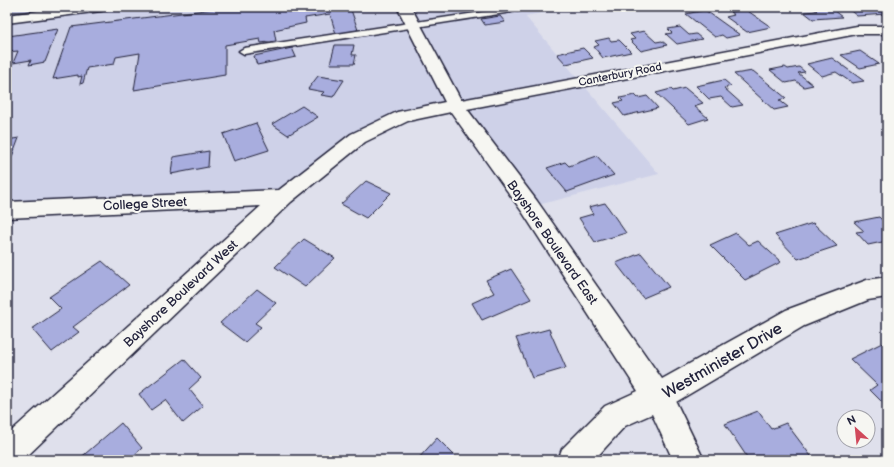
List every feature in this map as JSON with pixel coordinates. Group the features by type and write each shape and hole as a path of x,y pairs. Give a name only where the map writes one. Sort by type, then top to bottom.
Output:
{"street":[{"path":"7,19 101,7"},
{"path":"404,7 414,26"},
{"name":"Bayshore Boulevard East","path":"414,26 455,105 530,207 658,397 689,460"},
{"name":"Canterbury Road","path":"358,138 403,116 455,105 857,30 887,30"},
{"name":"Bayshore Boulevard West","path":"7,455 284,197 358,138"},
{"name":"College Street","path":"7,210 284,197"},
{"name":"Westminister Drive","path":"573,460 614,416 658,397 795,318 867,290 887,287"}],"lane":[{"path":"244,51 531,7"}],"shaded area":[{"path":"7,7 575,7 525,16 659,174 530,207 455,105 403,116 284,197 7,210"}],"building":[{"path":"229,7 350,7 358,30 336,34 330,14 305,18 306,23 274,30 276,41 261,43 260,39 225,45 225,75 134,90 140,53 116,57 114,64 87,68 83,83 80,84 82,76 78,77 78,75 53,79 71,27"},
{"path":"455,7 486,7 458,12"},
{"path":"486,7 510,7 488,10"},
{"path":"812,7 829,7 842,17 813,19 804,12 817,11"},
{"path":"876,7 886,14 857,16 847,8"},
{"path":"745,9 771,27 747,32 726,17 734,15 730,12"},
{"path":"705,10 740,35 726,38 722,35 715,37 686,14"},
{"path":"500,16 505,22 485,25 481,19"},
{"path":"680,27 689,35 696,34 702,39 677,44 666,34 672,33 668,29"},
{"path":"58,29 45,62 29,65 31,60 13,63 18,51 7,52 8,36"},
{"path":"644,31 656,42 662,41 667,45 641,51 630,40 635,39 630,34"},
{"path":"609,38 611,41 619,40 631,52 603,58 594,47 599,45 595,41"},
{"path":"335,45 354,45 352,55 356,55 354,64 330,64"},
{"path":"292,48 296,57 257,65 254,56"},
{"path":"583,48 593,58 566,64 557,54"},
{"path":"860,51 879,64 860,68 841,55"},
{"path":"832,58 864,81 852,83 836,72 822,76 807,64"},
{"path":"785,67 788,69 799,67 805,72 798,73 813,85 804,87 796,81 786,83 770,70"},
{"path":"753,71 786,98 779,100 788,107 774,110 734,74"},
{"path":"318,76 344,80 333,97 321,95 324,92 308,89"},
{"path":"724,80 731,86 724,88 743,105 732,107 721,97 709,99 696,86"},
{"path":"685,88 703,103 694,106 708,118 689,124 656,93 671,89 673,91"},
{"path":"635,95 638,98 647,96 658,108 624,116 614,103 623,101 620,98"},
{"path":"302,106 318,117 288,135 272,124"},
{"path":"256,123 269,150 234,161 223,134"},
{"path":"19,138 7,170 7,140"},
{"path":"209,151 208,167 171,174 173,157"},
{"path":"597,156 614,175 567,192 547,168 565,162 569,166"},
{"path":"366,181 391,193 366,218 341,204"},
{"path":"605,203 626,233 595,242 579,218 593,214 589,207"},
{"path":"879,217 887,225 887,241 868,245 856,232 864,231 854,222"},
{"path":"813,223 837,246 798,259 775,235"},
{"path":"736,233 749,245 758,241 781,262 745,280 710,245"},
{"path":"304,239 335,258 305,287 275,267"},
{"path":"641,253 669,287 643,298 616,263"},
{"path":"102,261 129,285 73,327 79,332 52,352 32,329 61,309 49,297"},
{"path":"511,269 531,299 482,320 472,303 494,293 486,280"},
{"path":"257,289 276,303 255,323 261,327 245,342 220,323"},
{"path":"549,329 566,368 532,378 516,338"},
{"path":"882,343 887,348 887,407 870,390 877,385 850,359"},
{"path":"184,359 201,378 189,389 203,406 183,423 165,400 151,410 139,394"},
{"path":"758,411 771,429 786,423 814,460 749,460 725,424"},
{"path":"121,423 142,448 129,460 78,460"},
{"path":"437,438 459,460 417,460"}]}
